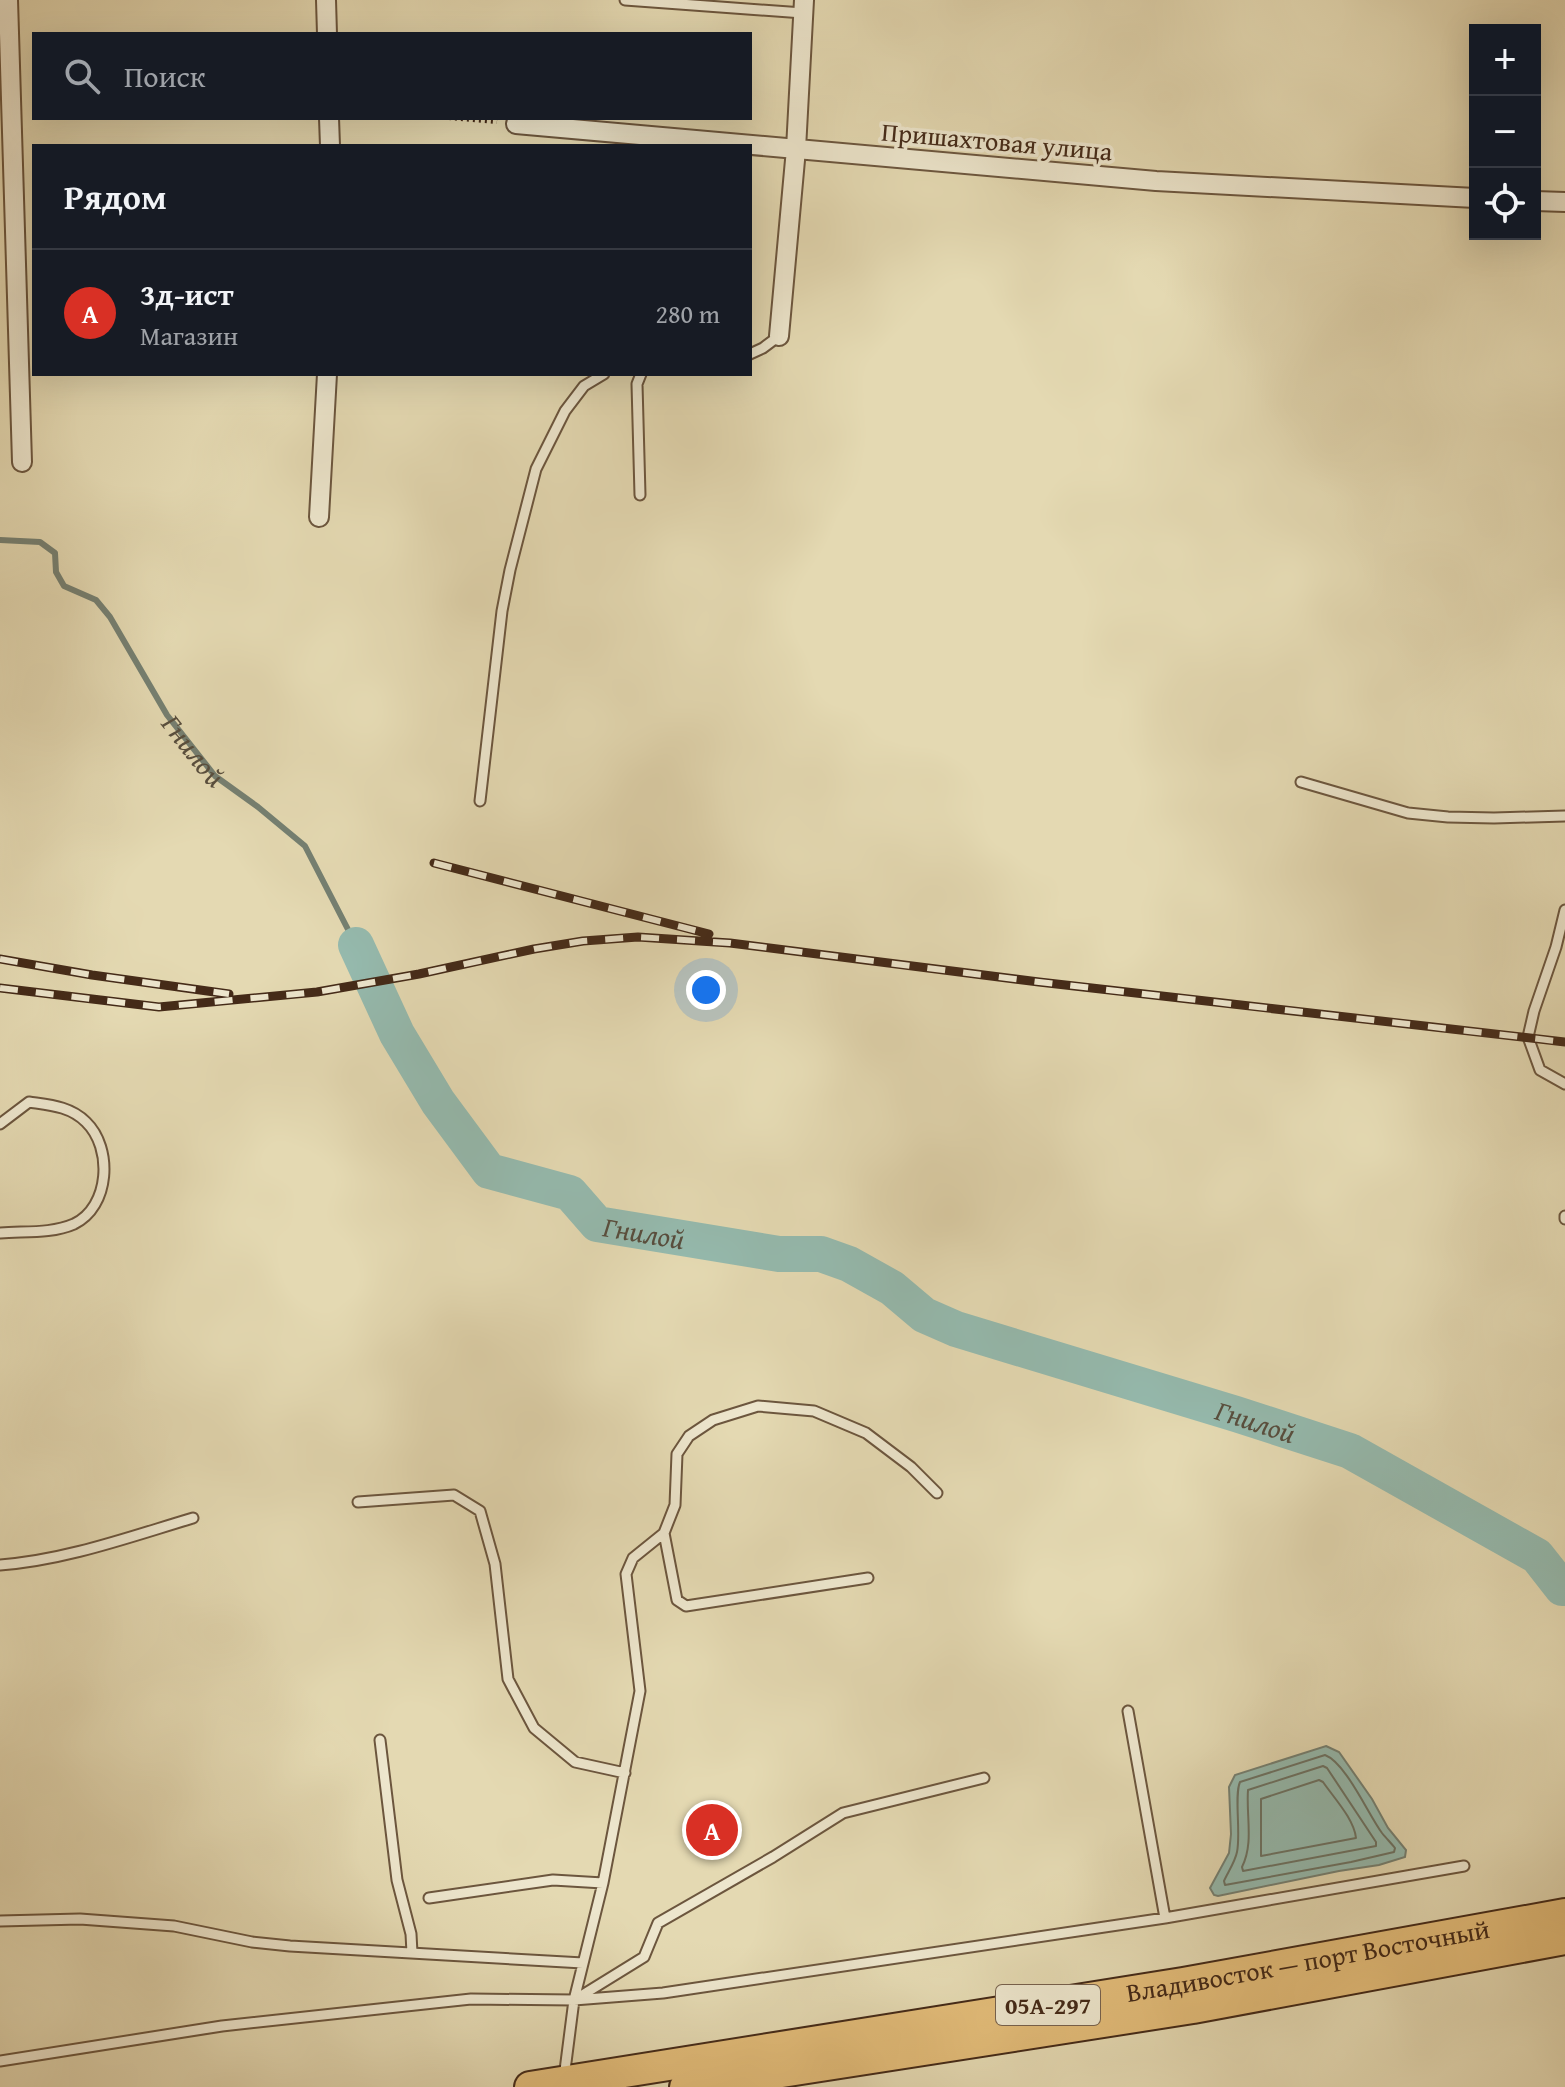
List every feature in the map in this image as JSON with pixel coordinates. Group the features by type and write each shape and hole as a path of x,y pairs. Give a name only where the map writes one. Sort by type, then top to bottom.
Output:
{"highway":[{"name":"Владивосток — порт Восточный","path":"530,2087 1183,1983 1565,1914"},
{"name":"Владивосток — порт Восточный","path":"685,2087 1193,2008 1565,1939"},
{"path":"796,2087 836,2080 883,2057"}],"street":[{"path":"8,0 22,462"},
{"path":"326,0 327,32"},
{"path":"779,336 796,149 804,6"},
{"path":"329,120 330,144"},
{"name":"Пришахтовая улица","path":"516,124 740,144"},
{"name":"Пришахтовая улица","path":"752,145 1156,181 1469,198"},
{"path":"1541,201 1565,202"},
{"path":"319,517 327,376"}],"lane":[{"path":"625,0 804,6"},
{"path":"752,353 779,336"},
{"path":"480,801 502,611 536,469 565,411 584,386 601,376"},
{"path":"640,376 637,384 640,495"},
{"path":"1301,782 1408,813 1494,818 1565,816"},
{"path":"1565,910 1528,1037 1540,1070 1565,1084"},
{"path":"0,1124 29,1102 61,1106 86,1122 102,1144 106,1177 94,1205 77,1222 56,1230 0,1233"},
{"path":"564,2082 574,2000 603,1883 640,1691 626,1574 633,1558 664,1533 675,1505 677,1454 689,1436 713,1420 758,1406 814,1411 866,1433 911,1467 937,1493"},
{"path":"358,1502 454,1495 480,1511 495,1564 508,1679 534,1728 575,1762 625,1773"},
{"path":"0,1565 95,1548 193,1518"},
{"path":"664,1533 677,1600 686,1606 868,1578"},
{"path":"1128,1711 1165,1918"},
{"path":"380,1740 397,1880 411,1934 412,1953"},
{"path":"574,2000 644,1957 658,1923 843,1813 984,1778"},
{"path":"0,2061 222,2026 440,2002 471,1999 574,2000 678,1991 1165,1918 1464,1866"},
{"path":"429,1898 553,1880 603,1883"},
{"path":"0,1921 80,1919 174,1926 252,1942 290,1946 583,1963"}],"path":[{"path":"471,120 516,124"}],"water":[{"path":"1326,1746 1339,1752 1388,1828 1406,1850 1405,1857 1379,1865 1214,1895 1210,1888 1229,1853 1229,1787 1235,1775"}],"waterway":[{"name":"Гнилой","path":"0,540 40,542 55,553 56,572 64,586 96,600 110,617 167,715 215,776 305,846 356,945"},
{"name":"Гнилой","path":"356,945 397,1034 438,1102 489,1171 570,1193 597,1224 779,1254 821,1254 849,1264 892,1288 924,1315 956,1329 1350,1451 1537,1556 1565,1588"}],"railway":[{"path":"434,863 709,934"},
{"path":"0,988 159,1007 317,992 534,949 638,937 730,943 1565,1042"},
{"path":"0,959 229,994"}],"place":[{"name":"3д-ист","path":"712,1830"}]}
